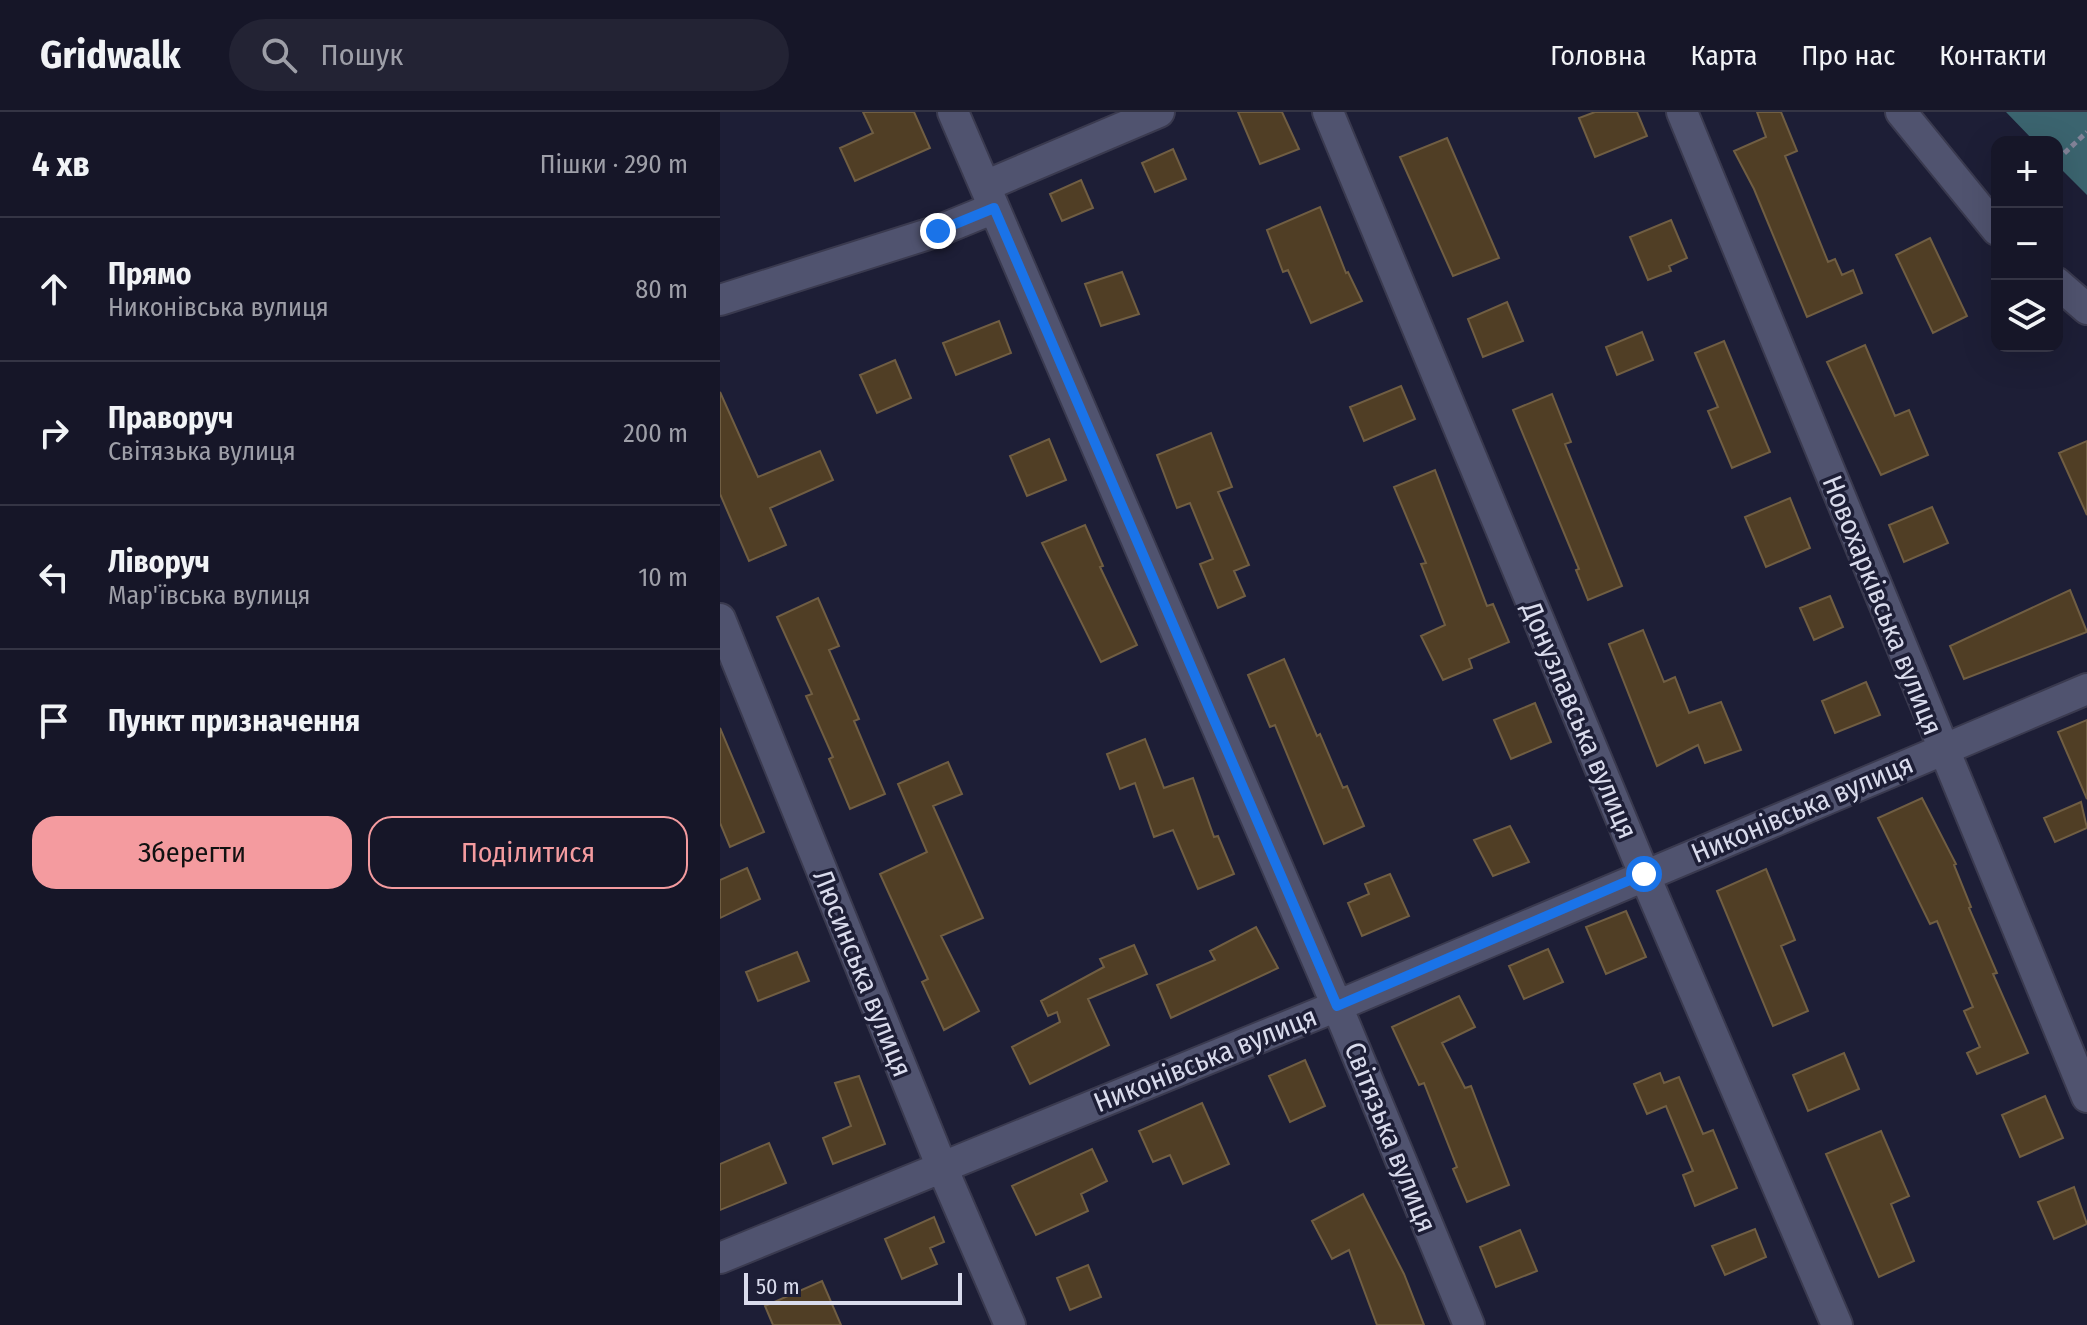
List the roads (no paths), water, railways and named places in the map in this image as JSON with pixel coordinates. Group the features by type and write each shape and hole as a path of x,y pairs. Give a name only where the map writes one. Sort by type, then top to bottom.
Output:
{"street":[{"name":"Світязька вулиця","path":"953,112 1337,1006 1469,1325"},
{"path":"720,300 938,231 989,197 1159,112"},
{"name":"Донузлавська вулиця","path":"1328,112 1644,874 1837,1325"},
{"name":"Новохарківська вулиця","path":"1682,112 2087,1097"},
{"path":"1901,112 1991,223"},
{"path":"2063,288 2087,309"},
{"name":"Люсинська вулиця","path":"720,619 941,1165 1010,1325"},
{"name":"Никонівська вулиця","path":"720,1258 941,1165 1337,1006 2087,689"}]}
